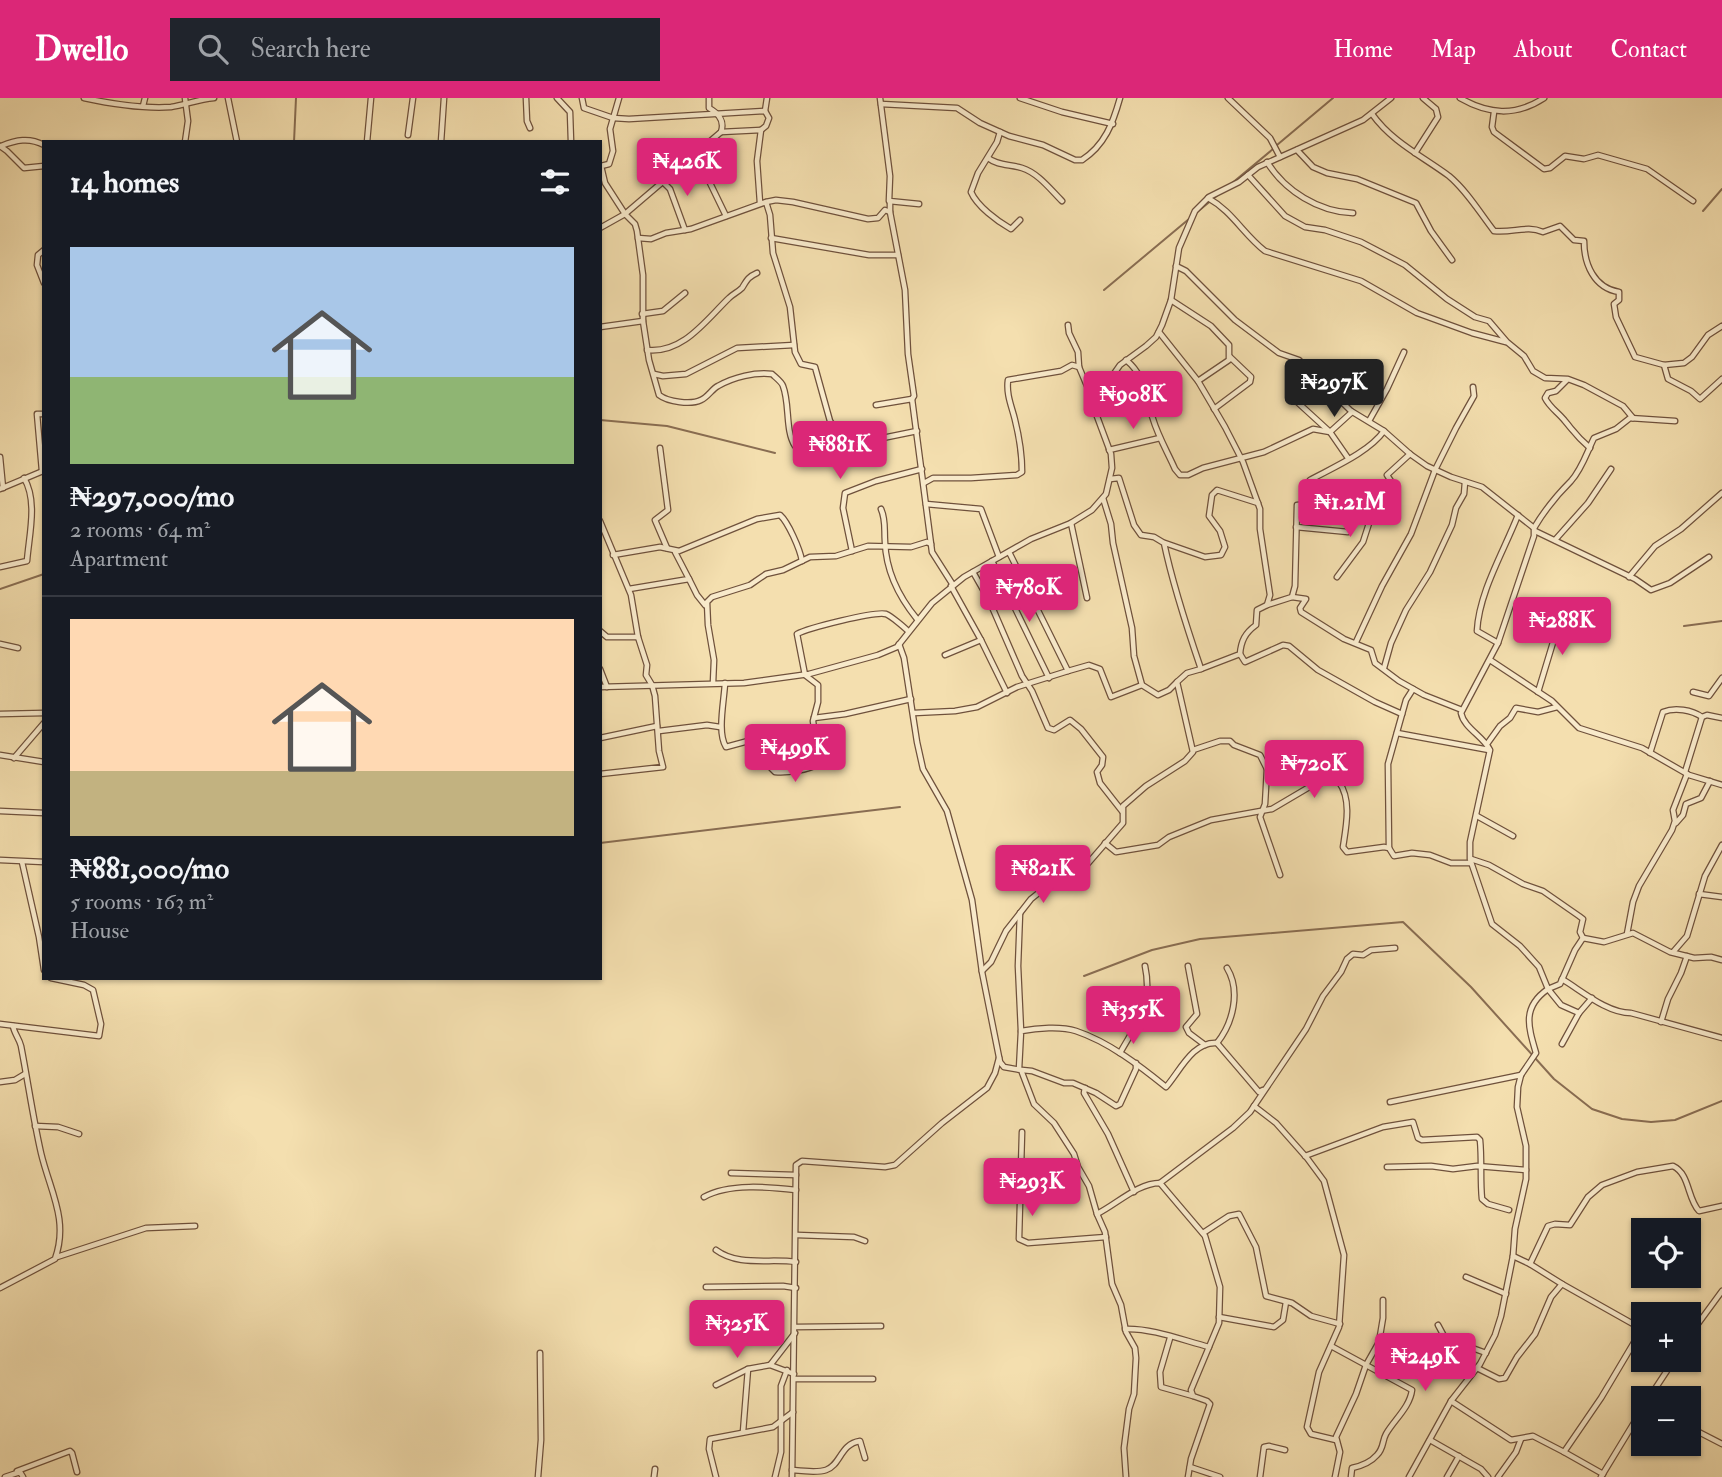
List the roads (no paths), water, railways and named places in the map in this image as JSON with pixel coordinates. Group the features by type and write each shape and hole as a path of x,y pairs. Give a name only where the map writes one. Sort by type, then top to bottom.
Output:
{"street":[{"path":"84,98 143,107 170,107 185,101 214,98"},
{"path":"143,107 145,98"},
{"path":"228,98 236,140"},
{"path":"367,140 371,98"},
{"path":"408,135 413,98"},
{"path":"441,140 444,98"},
{"path":"526,98 530,128"},
{"path":"557,98 570,112 571,140"},
{"path":"582,98 584,108 613,118 765,111"},
{"path":"602,166 609,164 612,157 610,129 619,98"},
{"path":"709,98 709,108 718,113 721,132"},
{"path":"767,98 765,111 769,118 761,130 757,161 763,202 770,215 774,261 790,307 794,345 800,364 815,367 830,421 837,432 867,441 918,431"},
{"path":"1020,98 1062,112 1113,124"},
{"path":"1007,693 932,552 912,399 914,396 908,354 905,290 890,212 881,101 957,108 980,123 1009,136 1043,145 1075,160 1082,160 1104,140 1113,124 1120,98"},
{"path":"1228,98 1270,138 1280,158"},
{"path":"1233,103 1238,98"},
{"path":"1095,405 1120,365 1146,346 1158,332 1171,300 1179,248 1195,211 1208,198 1267,162 1372,114 1391,98"},
{"path":"1415,153 1438,117 1436,109 1423,98"},
{"path":"1460,98 1494,112 1524,108 1544,98"},
{"path":"185,101 188,121 185,140"},
{"path":"1494,112 1494,132 1544,169 1550,168 1565,156 1584,159 1598,155 1647,169 1693,201"},
{"path":"1372,114 1379,125 1401,145 1451,178 1494,231 1511,233 1533,228 1544,232 1560,226 1574,240 1584,241 1584,256 1592,276 1609,290 1619,292 1619,300 1614,304 1616,317 1635,357 1664,365 1684,363 1692,357 1708,335 1722,326"},
{"path":"602,227 625,214 721,132 761,130"},
{"path":"1000,132 971,190 973,198 1010,228 1020,220"},
{"path":"0,146 23,140 42,144"},
{"path":"0,146 24,168 42,166"},
{"path":"1297,150 1306,161 1320,170 1357,178 1416,203 1431,231 1452,260"},
{"path":"696,153 726,216"},
{"path":"988,158 994,163 1023,168 1036,174 1062,201"},
{"path":"1267,162 1276,176 1305,200 1353,213"},
{"path":"602,170 605,183 625,214 635,224 643,275 642,318 659,395 675,402 701,400 715,388 734,379 763,373 772,374 784,387 790,439 795,446"},
{"path":"1248,175 1284,216 1305,226 1361,242 1405,265 1447,299 1475,317 1489,321 1507,342 1524,356 1533,371 1545,378 1568,379 1584,384 1623,406 1633,418"},
{"path":"663,181 670,189 685,230"},
{"path":"1208,198 1230,213 1265,251 1361,281 1417,313 1472,333 1507,342"},
{"path":"638,238 651,239 685,230 763,202 776,200 868,219 878,218 885,210 890,212"},
{"path":"890,203 919,204"},
{"path":"771,239 869,255 898,255"},
{"path":"42,252 38,255 37,265 42,279"},
{"path":"1176,267 1185,270 1235,320 1260,340 1279,353 1299,359 1352,412 1384,431 1410,454 1436,470 1482,486 1534,529 1651,590 1670,583 1709,556"},
{"path":"648,350 663,350 680,344 711,318 728,298 741,290 748,277 757,273"},
{"path":"602,327 663,311 685,293"},
{"path":"1171,300 1194,314 1229,345 1229,360 1198,382"},
{"path":"603,687 724,683 805,675 878,655 899,644 917,619 952,586 1031,539 1071,523 1092,510 1103,498 1112,468 1109,450 1095,405 1079,367 1078,352 1068,325"},
{"path":"1158,332 1198,382 1240,457 1258,503 1266,584 1270,596 1267,605"},
{"path":"654,374 686,374 737,348 794,345"},
{"path":"1369,421 1388,389 1404,352"},
{"path":"1214,409 1250,382 1251,377 1229,357"},
{"path":"1126,360 1145,386 1152,418 1180,475 1188,475 1240,457 1264,452 1313,429 1330,432"},
{"path":"924,483 933,478 1019,474 1022,469 1020,449 1008,397 1008,380 1061,371 1072,365 1079,367"},
{"path":"1664,365 1668,379 1700,399 1722,379"},
{"path":"1568,379 1545,398 1549,407 1565,420 1573,435 1590,448"},
{"path":"1356,642 1382,586 1411,534 1436,470 1474,396 1473,387"},
{"path":"876,405 912,399"},
{"path":"1295,400 1330,432 1348,458"},
{"path":"1330,432 1352,412"},
{"path":"42,414 37,414 42,462"},
{"path":"1489,747 1463,720 1462,710 1498,643 1534,529 1561,490 1573,479 1594,438 1633,418 1675,422"},
{"path":"1310,480 1367,448 1384,431"},
{"path":"1109,450 1160,438"},
{"path":"660,447 668,510 655,520 667,548"},
{"path":"1292,597 1295,586 1297,505 1372,500 1387,496 1396,489 1387,475 1410,454"},
{"path":"0,457 2,488 42,471"},
{"path":"852,551 843,508 845,493 876,481 922,469"},
{"path":"1555,540 1588,503 1611,469"},
{"path":"0,567 27,561 31,501 24,478"},
{"path":"1110,479 1119,478 1134,525 1141,535 1154,537 1205,557 1222,555 1225,547 1220,531 1209,516 1212,495 1217,490 1258,503"},
{"path":"1384,668 1391,643 1406,610 1430,572 1452,526 1456,508 1464,494 1465,482"},
{"path":"1629,577 1655,546 1681,529 1722,493"},
{"path":"1103,498 1111,524 1132,628 1134,656 1142,685 1158,695 1169,691 1187,673 1240,654"},
{"path":"1337,577 1363,542 1372,514 1372,500"},
{"path":"926,504 981,509 999,557"},
{"path":"881,509 886,522 885,547 894,583 906,606 917,619"},
{"path":"675,552 757,519 780,515 783,516 798,547 802,561"},
{"path":"1498,643 1477,631 1478,621 1484,595 1518,515"},
{"path":"1071,523 1087,598"},
{"path":"602,526 629,589 638,637 647,665 646,675 652,685 663,766 602,774"},
{"path":"1296,527 1348,532"},
{"path":"706,606 712,597 750,585 766,574 810,557 836,556 868,546 911,547 927,542 931,544"},
{"path":"1164,543 1173,583 1201,669"},
{"path":"613,555 660,547 675,552 697,595 706,606 714,660 713,683"},
{"path":"1009,552 1068,671"},
{"path":"992,562 1049,678"},
{"path":"973,572 989,600 1022,677 1050,730 1070,720 1074,721 1103,757 1097,772 1100,783 1122,812"},
{"path":"629,589 689,579"},
{"path":"1402,714 1318,670 1289,646 1283,645 1245,662 1240,654 1241,642 1247,632 1256,625 1257,610 1292,597 1306,599 1300,608 1301,612 1344,639 1371,650 1375,663 1413,689 1462,710"},
{"path":"724,683 724,710 720,727 723,745 728,748 766,738 772,771 790,772 819,764 813,726 818,685 805,675 797,634 800,631 879,614 889,615 908,631"},
{"path":"1538,692 1561,616"},
{"path":"602,632 607,636 638,637"},
{"path":"945,655 981,640"},
{"path":"0,644 18,648"},
{"path":"899,644 904,658 923,769 947,811 962,862 978,931 982,972 999,1058 1004,1067 1032,1071 1052,1080 1073,1083 1116,1106 1120,1104 1136,1069 1136,1063"},
{"path":"1490,660 1552,701 1579,728 1624,741 1686,773 1722,785"},
{"path":"914,713 977,707 1027,684 1089,665 1100,669 1111,697 1142,685"},
{"path":"1693,692 1709,696 1722,678"},
{"path":"1177,682 1193,750"},
{"path":"1413,689 1406,700 1388,764 1389,848 1394,856 1412,853 1430,855 1451,863 1471,861 1489,865 1523,884 1536,887 1583,919 1580,932 1583,938"},
{"path":"814,718 911,699"},
{"path":"1557,707 1538,712 1516,708 1489,747 1470,842 1471,861 1492,924 1520,946 1539,967 1548,989 1561,1005 1579,1013"},
{"path":"1650,753 1663,712 1688,711 1702,718"},
{"path":"0,714 42,713"},
{"path":"1672,830 1675,821 1673,810 1702,718 1707,715 1722,718"},
{"path":"14,758 42,725"},
{"path":"602,738 658,729 707,725 720,727"},
{"path":"1397,733 1489,747"},
{"path":"982,972 991,962 1006,930 1020,912 1039,892 1061,875 1084,868 1123,823 1124,806 1146,786 1185,761 1193,750 1220,741 1230,741 1260,755 1266,769 1265,804 1260,817 1280,875"},
{"path":"1266,769 1296,754 1303,747 1312,748 1317,753"},
{"path":"0,755 42,762"},
{"path":"1105,843 1116,852 1154,846 1211,820 1261,812 1287,802 1311,786 1331,780 1341,784 1346,797 1345,850 1389,848"},
{"path":"1627,934 1639,886 1683,815 1686,804 1701,798 1710,781"},
{"path":"0,811 42,813"},
{"path":"1477,816 1513,836"},
{"path":"1673,951 1687,936 1698,894 1709,866 1722,845"},
{"path":"0,860 42,862"},
{"path":"22,862 42,957"},
{"path":"1698,894 1722,897"},
{"path":"1020,912 1020,1069 1034,1104 1054,1123 1074,1154 1089,1186 1106,1237 1112,1284 1121,1305 1125,1329 1135,1348 1134,1394 1129,1409 1124,1448 1126,1477"},
{"path":"1583,938 1604,942 1627,934 1642,936 1667,950 1687,956 1722,960"},
{"path":"1409,1477 1451,1401 1486,1353 1495,1335 1506,1294 1515,1229 1525,1189 1527,1146 1517,1107 1521,1075 1536,1053 1529,1012 1536,997 1560,984 1583,938"},
{"path":"1097,1214 1134,1192 1160,1183 1233,1128 1254,1106 1306,1029 1323,996 1349,956 1356,953 1363,955 1371,950 1395,948"},
{"path":"1661,1022 1687,956"},
{"path":"1120,1054 1139,1019 1148,995 1144,966"},
{"path":"1188,966 1196,1014 1186,1027 1189,1033 1205,1045"},
{"path":"1021,1031 1076,1031 1136,1063 1166,1087 1194,1052 1205,1045 1217,1043 1227,1029 1235,1002 1227,968"},
{"path":"1562,979 1591,998 1623,1013 1722,1038"},
{"path":"0,1024 95,1037 100,1035 101,1024 93,990 84,985 60,980"},
{"path":"1562,1044 1579,1013 1591,998"},
{"path":"13,1026 20,1041 46,1171 58,1207 62,1234 56,1257"},
{"path":"1217,1043 1255,1088 1264,1090"},
{"path":"792,1477 796,1165 802,1161 885,1167 895,1165 987,1088 999,1058"},
{"path":"0,1082 15,1080 25,1074"},
{"path":"1390,1102 1521,1075"},
{"path":"1085,1088 1084,1093 1108,1133 1134,1192"},
{"path":"1254,1106 1276,1123 1324,1181 1344,1255 1340,1324 1319,1372 1307,1427 1311,1434 1336,1440"},
{"path":"1305,1156 1382,1127 1413,1122 1418,1138 1422,1140 1479,1137 1483,1167 1480,1182 1482,1199 1488,1204 1509,1210"},
{"path":"36,1126 58,1127 79,1134"},
{"path":"1022,1132 1019,1239 1028,1243 1106,1237"},
{"path":"1530,1264 1548,1226 1570,1225 1590,1195 1605,1183 1616,1181 1628,1174 1673,1166 1683,1175 1693,1204 1699,1211 1722,1206"},
{"path":"1387,1167 1526,1170"},
{"path":"731,1173 796,1175"},
{"path":"1160,1183 1203,1233 1219,1277 1219,1317 1209,1347 1196,1373 1191,1390 1193,1396"},
{"path":"704,1197 713,1192 747,1186 796,1190"},
{"path":"1203,1233 1229,1216 1239,1214 1256,1247 1264,1293 1311,1315 1340,1324"},
{"path":"0,1288 50,1263 56,1257 146,1228 195,1226"},
{"path":"797,1235 854,1237 865,1241"},
{"path":"716,1250 722,1255 740,1260 778,1259 796,1262"},
{"path":"1513,1256 1631,1323"},
{"path":"1466,1277 1506,1294"},
{"path":"1476,1368 1499,1379 1505,1378 1535,1334 1551,1297 1562,1284"},
{"path":"706,1287 796,1288"},
{"path":"1701,1320 1722,1291"},
{"path":"1335,1477 1340,1452 1336,1440 1381,1334 1383,1300"},
{"path":"1219,1317 1274,1327 1283,1320 1286,1302"},
{"path":"1438,1325 1445,1338 1486,1353"},
{"path":"795,1330 881,1326"},
{"path":"1125,1329 1139,1328 1209,1347"},
{"path":"770,1364 795,1330"},
{"path":"1170,1338 1160,1372 1161,1387 1207,1401 1210,1405 1188,1477"},
{"path":"1331,1346 1409,1387 1412,1393 1386,1434 1384,1446 1364,1464 1352,1468 1351,1477"},
{"path":"1564,1452 1631,1348"},
{"path":"538,1477 541,1440 540,1353"},
{"path":"716,1385 748,1369 770,1364 787,1370 794,1376 873,1379"},
{"path":"743,1432 748,1369"},
{"path":"775,1477 781,1452 781,1386 787,1370"},
{"path":"1451,1401 1500,1435 1511,1440 1533,1436 1602,1475 1631,1428"},
{"path":"716,1477 709,1440 779,1423 793,1412"},
{"path":"1701,1433 1722,1444"},
{"path":"1498,1477 1516,1452 1521,1438"},
{"path":"1430,1440 1481,1469 1488,1477"},
{"path":"792,1470 826,1470 834,1465 839,1454 851,1442 860,1441 865,1458"},
{"path":"1260,1477 1264,1447 1285,1450"},
{"path":"5,1477 70,1451 77,1472"},
{"path":"1447,1477 1459,1456"},
{"path":"1190,1467 1220,1477"},
{"path":"654,1477 655,1469"},
{"path":"17,1471 23,1477"}],"waterway":[{"path":"294,140 296,98"},
{"path":"1277,145 1333,98"},
{"path":"1231,184 1273,149"},
{"path":"1703,211 1722,189"},
{"path":"1196,213 1219,194"},
{"path":"1104,290 1189,219"},
{"path":"602,420 667,426 775,453"},
{"path":"0,589 42,575"},
{"path":"1684,626 1722,621"},
{"path":"602,843 900,807"},
{"path":"1084,976 1152,950 1200,939 1403,922 1471,987 1554,1079 1592,1109 1622,1119 1651,1122 1675,1120 1722,1101"}]}
